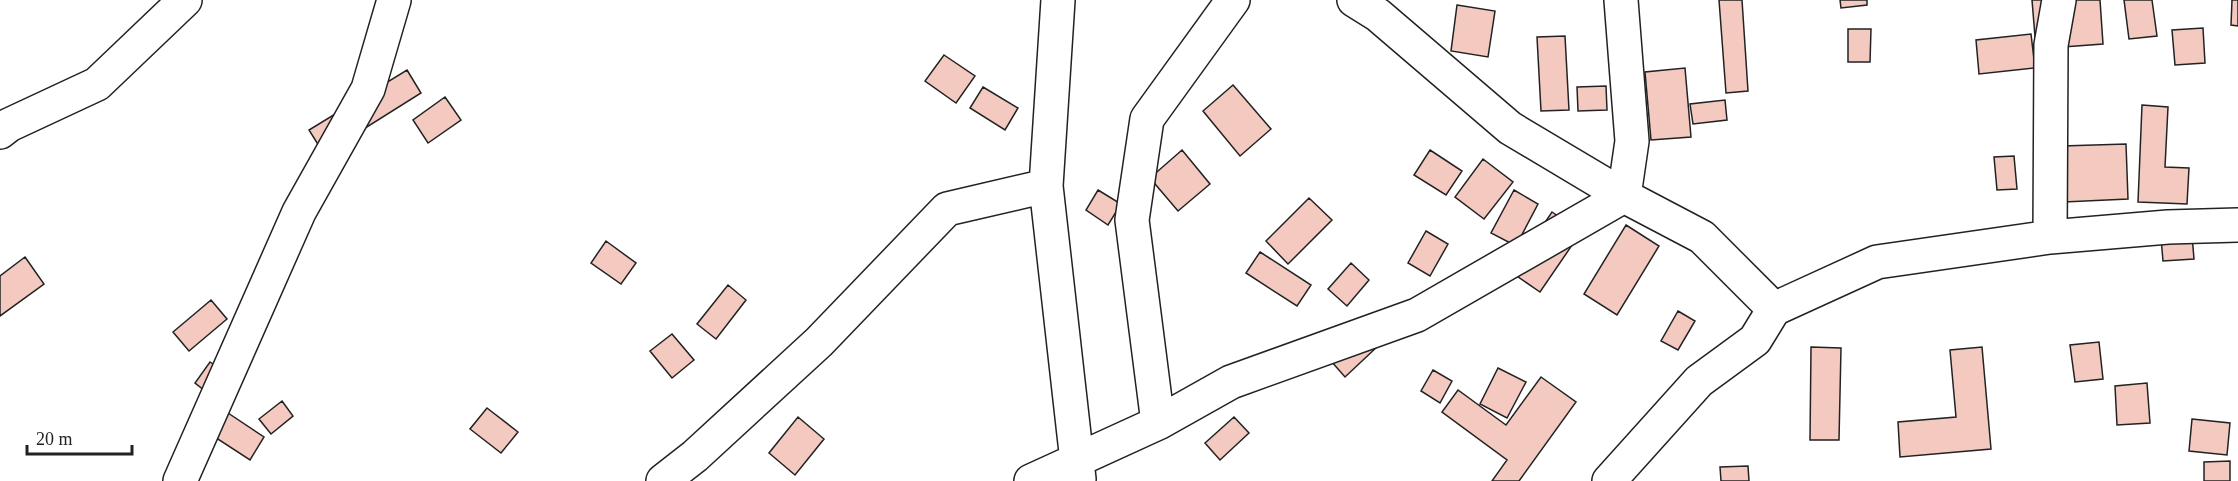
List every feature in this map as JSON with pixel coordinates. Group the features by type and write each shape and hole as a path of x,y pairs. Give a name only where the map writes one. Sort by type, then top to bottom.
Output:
{"street":[{"path":"0,132 9,125 97,84 185,0"},
{"path":"180,481 299,212 368,89 394,0"},
{"path":"1058,0 1046,186 1078,470"},
{"path":"1158,423 1132,220 1147,119 1233,0"},
{"path":"1354,0 1378,15 1510,128 1624,196 1702,237 1774,309"},
{"path":"1621,0 1632,141 1624,196"},
{"path":"2050,237 2051,45 2059,0"},
{"path":"663,481 695,456 819,342 947,209 1046,186"},
{"path":"1031,481 1078,470 1231,382 1417,315 1624,196"},
{"path":"1609,481 1699,381 1755,340 1774,309 1877,262 2050,237 2168,226 2238,225"}],"building":[{"path":"1719,0 1742,0 1748,91 1726,93"},
{"path":"1840,0 1867,0 1867,5 1841,8"},
{"path":"2032,0 2100,0 2103,44 2036,49"},
{"path":"2124,0 2152,0 2157,36 2129,39"},
{"path":"2232,0 2238,0 2238,26 2231,25"},
{"path":"1457,5 1495,11 1488,57 1451,51"},
{"path":"2203,28 2205,63 2175,65 2172,30"},
{"path":"1848,29 1871,29 1870,62 1848,62"},
{"path":"2031,34 2035,68 1979,74 1976,40"},
{"path":"1565,36 1569,110 1541,111 1537,37"},
{"path":"944,55 975,76 956,103 925,81"},
{"path":"1685,68 1691,137 1651,140 1645,72"},
{"path":"407,70 421,93 324,154 309,130"},
{"path":"1233,85 1271,129 1240,156 1203,111"},
{"path":"1606,86 1607,110 1578,111 1577,87"},
{"path":"983,87 1018,108 1005,130 970,108"},
{"path":"445,97 461,120 428,143 413,120"},
{"path":"1725,100 1727,120 1693,124 1690,104"},
{"path":"2142,105 2168,107 2165,167 2189,168 2187,204 2138,202"},
{"path":"2126,144 2128,199 2064,202 2062,146"},
{"path":"1182,150 1210,184 1178,211 1150,178"},
{"path":"1430,150 1462,171 1446,195 1414,175"},
{"path":"2014,156 2017,189 1997,190 1994,157"},
{"path":"1483,159 1513,182 1484,219 1455,197"},
{"path":"1098,190 1121,204 1108,225 1086,210"},
{"path":"1514,190 1538,204 1516,246 1491,233"},
{"path":"1309,198 1332,220 1288,264 1266,241"},
{"path":"1552,212 1581,232 1540,292 1511,272"},
{"path":"1626,225 1659,246 1617,315 1584,294"},
{"path":"1426,231 1448,244 1430,276 1408,263"},
{"path":"2192,235 2194,259 2163,261 2161,238"},
{"path":"606,241 636,263 621,284 591,263"},
{"path":"1260,252 1311,285 1297,306 1246,273"},
{"path":"25,257 44,284 0,316 0,276"},
{"path":"1351,263 1369,280 1347,306 1328,289"},
{"path":"728,285 746,300 716,339 697,324"},
{"path":"211,300 227,319 189,351 173,332"},
{"path":"1678,311 1695,321 1678,350 1661,341"},
{"path":"672,334 694,360 672,378 650,351"},
{"path":"2099,342 2103,379 2075,382 2070,345"},
{"path":"1378,346 1345,377 1324,353"},
{"path":"1811,347 1841,348 1839,440 1810,440"},
{"path":"1982,347 1991,449 1900,457 1898,422 1956,417 1950,350"},
{"path":"210,362 226,373 209,394 195,383"},
{"path":"1498,368 1526,382 1507,418 1480,404"},
{"path":"1433,370 1452,381 1440,403 1421,391"},
{"path":"1541,377 1576,402 1519,481 1492,481 1507,460 1442,412 1458,390 1506,425"},
{"path":"2147,383 2150,423 2117,425 2115,386"},
{"path":"282,401 293,416 271,434 259,419"},
{"path":"487,408 518,432 501,453 470,429"},
{"path":"222,409 264,437 250,460 207,432"},
{"path":"798,417 824,439 795,475 769,453"},
{"path":"1234,417 1249,433 1220,460 1205,443"},
{"path":"2192,419 2230,423 2227,455 2189,451"},
{"path":"2230,461 2230,481 2204,481 2204,462"},
{"path":"1748,466 1749,481 1721,481 1720,467"}]}
